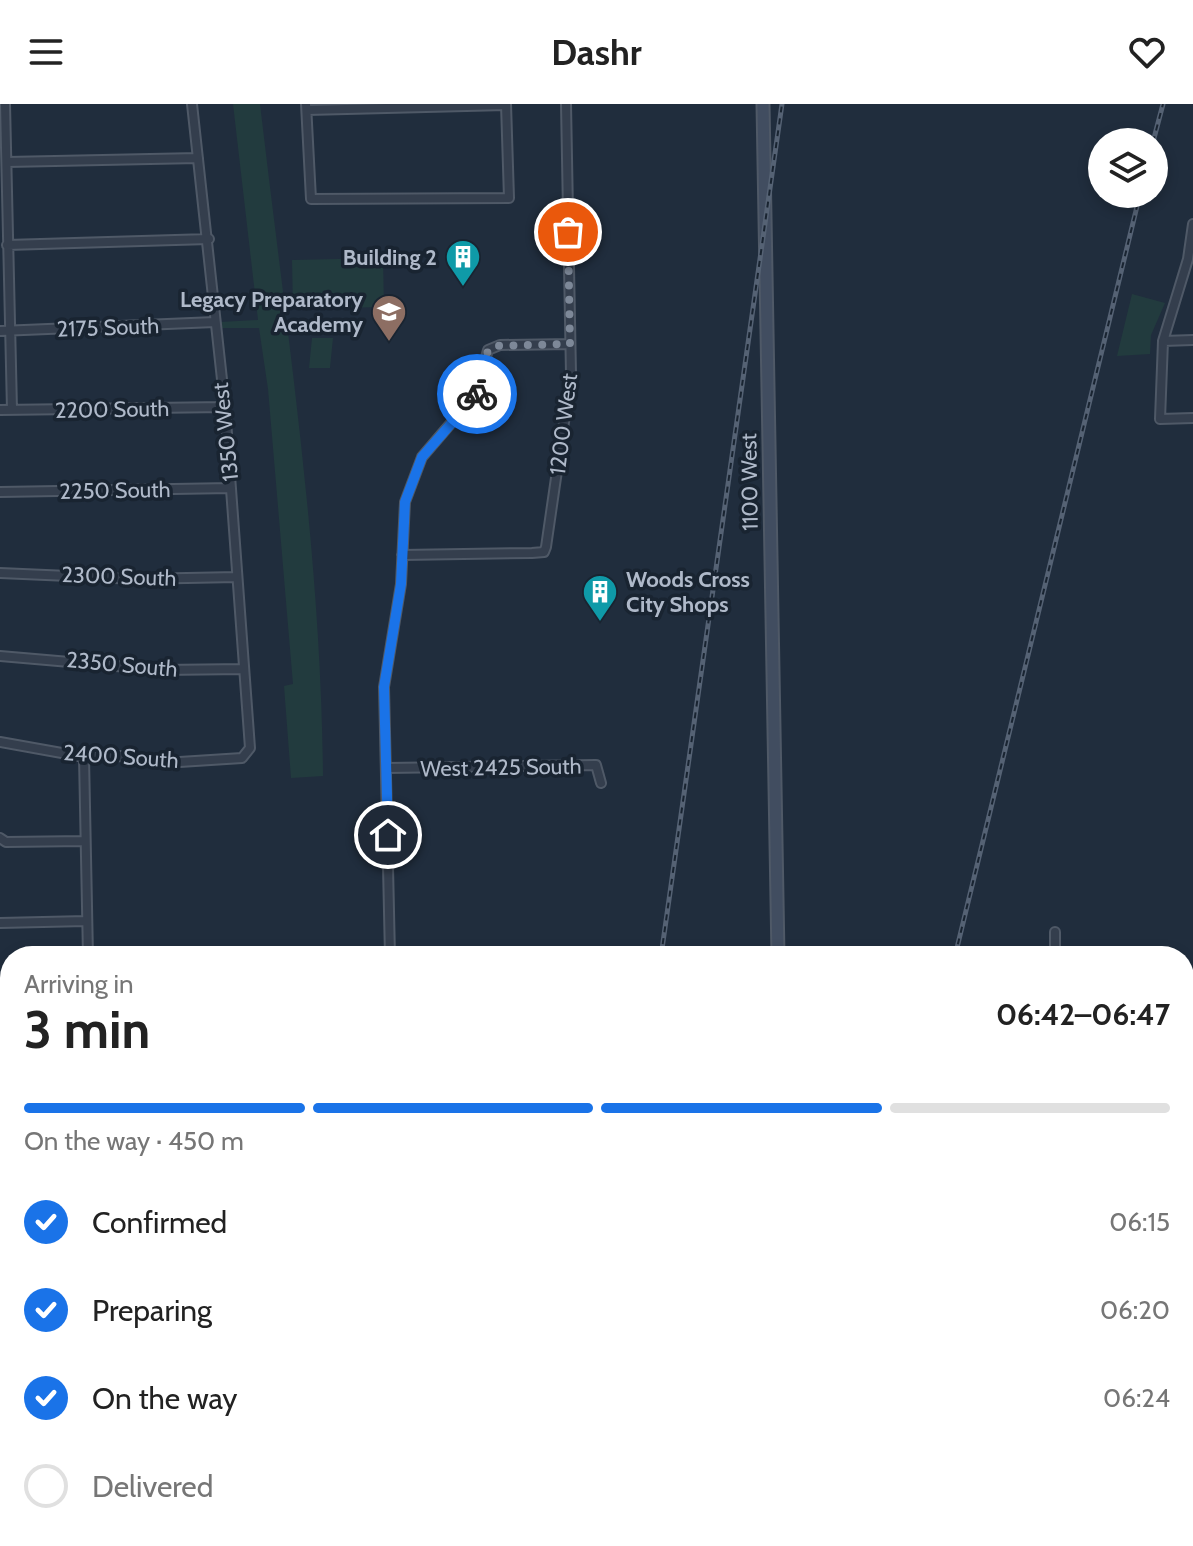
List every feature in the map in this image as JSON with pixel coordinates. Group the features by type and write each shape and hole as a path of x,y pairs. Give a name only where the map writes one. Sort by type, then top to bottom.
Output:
{"street":[{"path":"5,104 5,331 12,410"},
{"name":"1350 West","path":"192,104 225,407 250,748 242,758"},
{"name":"1200 West","path":"402,555 544,552 570,384 566,104"},
{"name":"1100 West","path":"763,104 778,946"},
{"path":"506,105 509,198 311,199 307,107 506,105"},
{"path":"7,162 198,158"},
{"path":"1193,224 1190,259 1163,341 1160,419 1193,418"},
{"path":"7,245 209,239"},
{"name":"2175 South","path":"5,331 215,322"},
{"path":"1163,341 1193,340"},
{"path":"390,946 384,687 401,584 403,515 411,480 427,451 473,400 482,382 488,350 497,345 570,344"},
{"name":"2200 South","path":"0,410 225,407"},
{"name":"2250 South","path":"0,492 231,488"},
{"name":"2300 South","path":"0,573 137,579 237,577"},
{"name":"2350 South","path":"0,656 162,670 244,669"},
{"name":"2400 South","path":"0,742 84,757 121,756 164,763 242,758"},
{"path":"84,757 87,946"},
{"name":"West 2425 South","path":"386,768 596,765 601,783"},
{"path":"0,838 6,842 84,841"},
{"path":"0,923 86,921"},
{"path":"1055,932 1055,946"}],"green space":[{"path":"233,104 260,104 309,523 321,691 323,776 291,778 284,686 293,684 268,389 259,328 220,328 220,322 258,320"},
{"path":"383,258 384,307 293,309 292,260"},
{"path":"1132,294 1165,303 1151,335 1150,354 1117,356"},
{"path":"312,338 333,338 330,368 309,368"}],"railway":[{"path":"662,946 782,104"},
{"path":"1157,128 1163,104"},
{"path":"957,946 1137,208"}],"way so far":[{"path":"477,394 482,382 485,355 494,346 570,344 568,232"}],"place":[{"name":"Building 2","path":"463,288"},
{"name":"Legacy Preparatory Academy","path":"389,343"},
{"name":"Woods Cross City Shops","path":"600,623"}],"route":[{"path":"388,835 384,687 401,584 405,502 422,457 477,394"}]}
